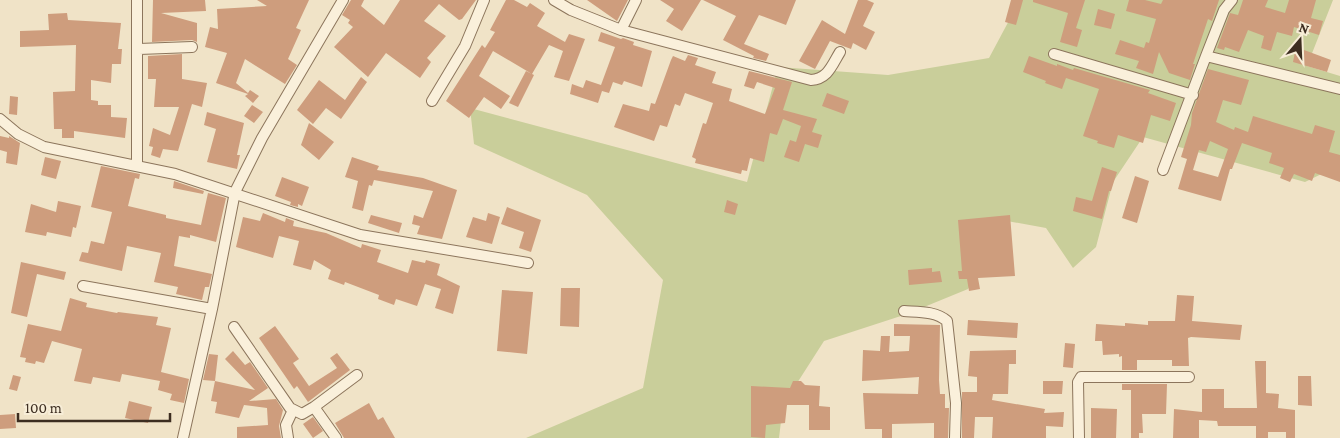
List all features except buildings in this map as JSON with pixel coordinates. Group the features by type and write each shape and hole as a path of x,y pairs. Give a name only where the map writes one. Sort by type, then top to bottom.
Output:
{"street":[{"path":"137,0 137,165"},
{"path":"183,438 212,309 235,192 262,138 344,0"},
{"path":"432,101 465,46 484,0"},
{"path":"554,0 571,10 621,30 812,80 820,79 826,75 840,52"},
{"path":"621,30 636,0"},
{"path":"1163,170 1224,10 1232,0"},
{"path":"138,48 192,47"},
{"path":"1054,54 1193,95"},
{"path":"1206,56 1340,89"},
{"path":"0,119 18,134 44,147 137,165 235,192 360,235 528,263"},
{"path":"83,286 212,309"},
{"path":"904,311 925,312 942,317 947,321 956,403 955,438"},
{"path":"234,327 293,410 302,414 357,375"},
{"path":"1079,438 1078,382 1081,376 1189,376"},
{"path":"314,407 336,438"},
{"path":"288,438 286,425 293,410"}],"green space":[{"path":"1020,0 1333,0 1307,66 1340,76 1340,165 1305,182 1143,137 1113,182 1096,247 1073,268 1046,228 1007,221 968,289 907,314 824,341 783,405 779,438 526,438 643,388 663,280 587,195 474,144 470,108 747,182 778,67 888,75 989,58"}]}
